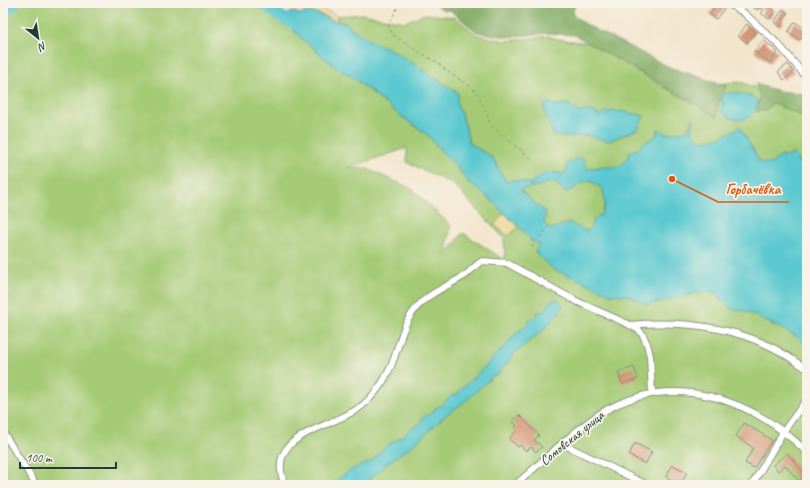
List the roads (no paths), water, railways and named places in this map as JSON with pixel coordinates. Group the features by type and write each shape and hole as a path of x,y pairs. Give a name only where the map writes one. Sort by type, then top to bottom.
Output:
{"street":[{"path":"728,3 744,13 780,46 807,78"},
{"path":"285,485 281,471 284,450 303,435 352,414 367,402 380,386 388,372 397,350 402,331 414,310 431,294 464,276 482,261 507,263 576,301 639,330 647,344 650,356 652,393"},
{"path":"630,325 688,324 718,329 766,344 807,369"},
{"name":"Сомовская улица","path":"515,485 586,423 611,407 633,398 652,393 684,391 716,397 750,410 784,432 807,452"},
{"path":"752,485 784,432 807,399"},
{"path":"3,432 36,485"},
{"path":"563,444 647,485"}],"water":[{"path":"290,12 301,14 312,12 346,23 367,39 394,51 458,93 457,103 465,124 469,143 493,158 504,179 509,182 511,180 530,183 530,188 520,190 546,213 544,223 551,229 570,223 585,231 589,230 595,219 602,214 605,204 603,189 589,180 566,192 554,182 532,188 531,183 544,174 554,172 564,174 567,170 567,163 577,158 584,159 587,169 620,166 628,157 630,152 640,148 642,144 656,136 659,129 665,134 687,131 694,118 692,132 699,140 715,139 740,127 760,162 771,164 781,156 788,156 794,153 799,163 807,163 807,346 796,336 748,312 730,308 714,292 697,293 646,305 631,296 610,294 554,270 535,252 539,245 533,241 531,242 530,238 488,197 469,183 457,167 427,134 401,116 350,75 339,70 299,36 292,28 282,21"},
{"path":"724,93 742,94 755,99 758,101 754,112 751,116 741,120 734,119 726,115 721,110 723,105 721,97"},
{"path":"546,102 556,105 568,104 576,111 584,112 591,110 600,116 607,112 621,111 644,116 638,129 609,141 587,135 564,137 553,135 545,112 544,104"},
{"path":"552,300 559,300 563,305 557,315 543,330 515,353 498,374 493,376 468,399 446,415 413,445 391,460 363,485 331,485 351,470 372,461 385,447 404,435 411,428 418,425 422,418 433,412 434,409 442,405 452,395 457,395 460,390 487,365 496,354 503,349 517,332 527,326 529,320 534,320 538,317 536,315 537,313 544,311"}],"waterway":[{"path":"3,14 14,3"},
{"path":"261,3 288,21 298,25"}],"place":[{"name":"Горбачёвка","path":"672,179"}]}
